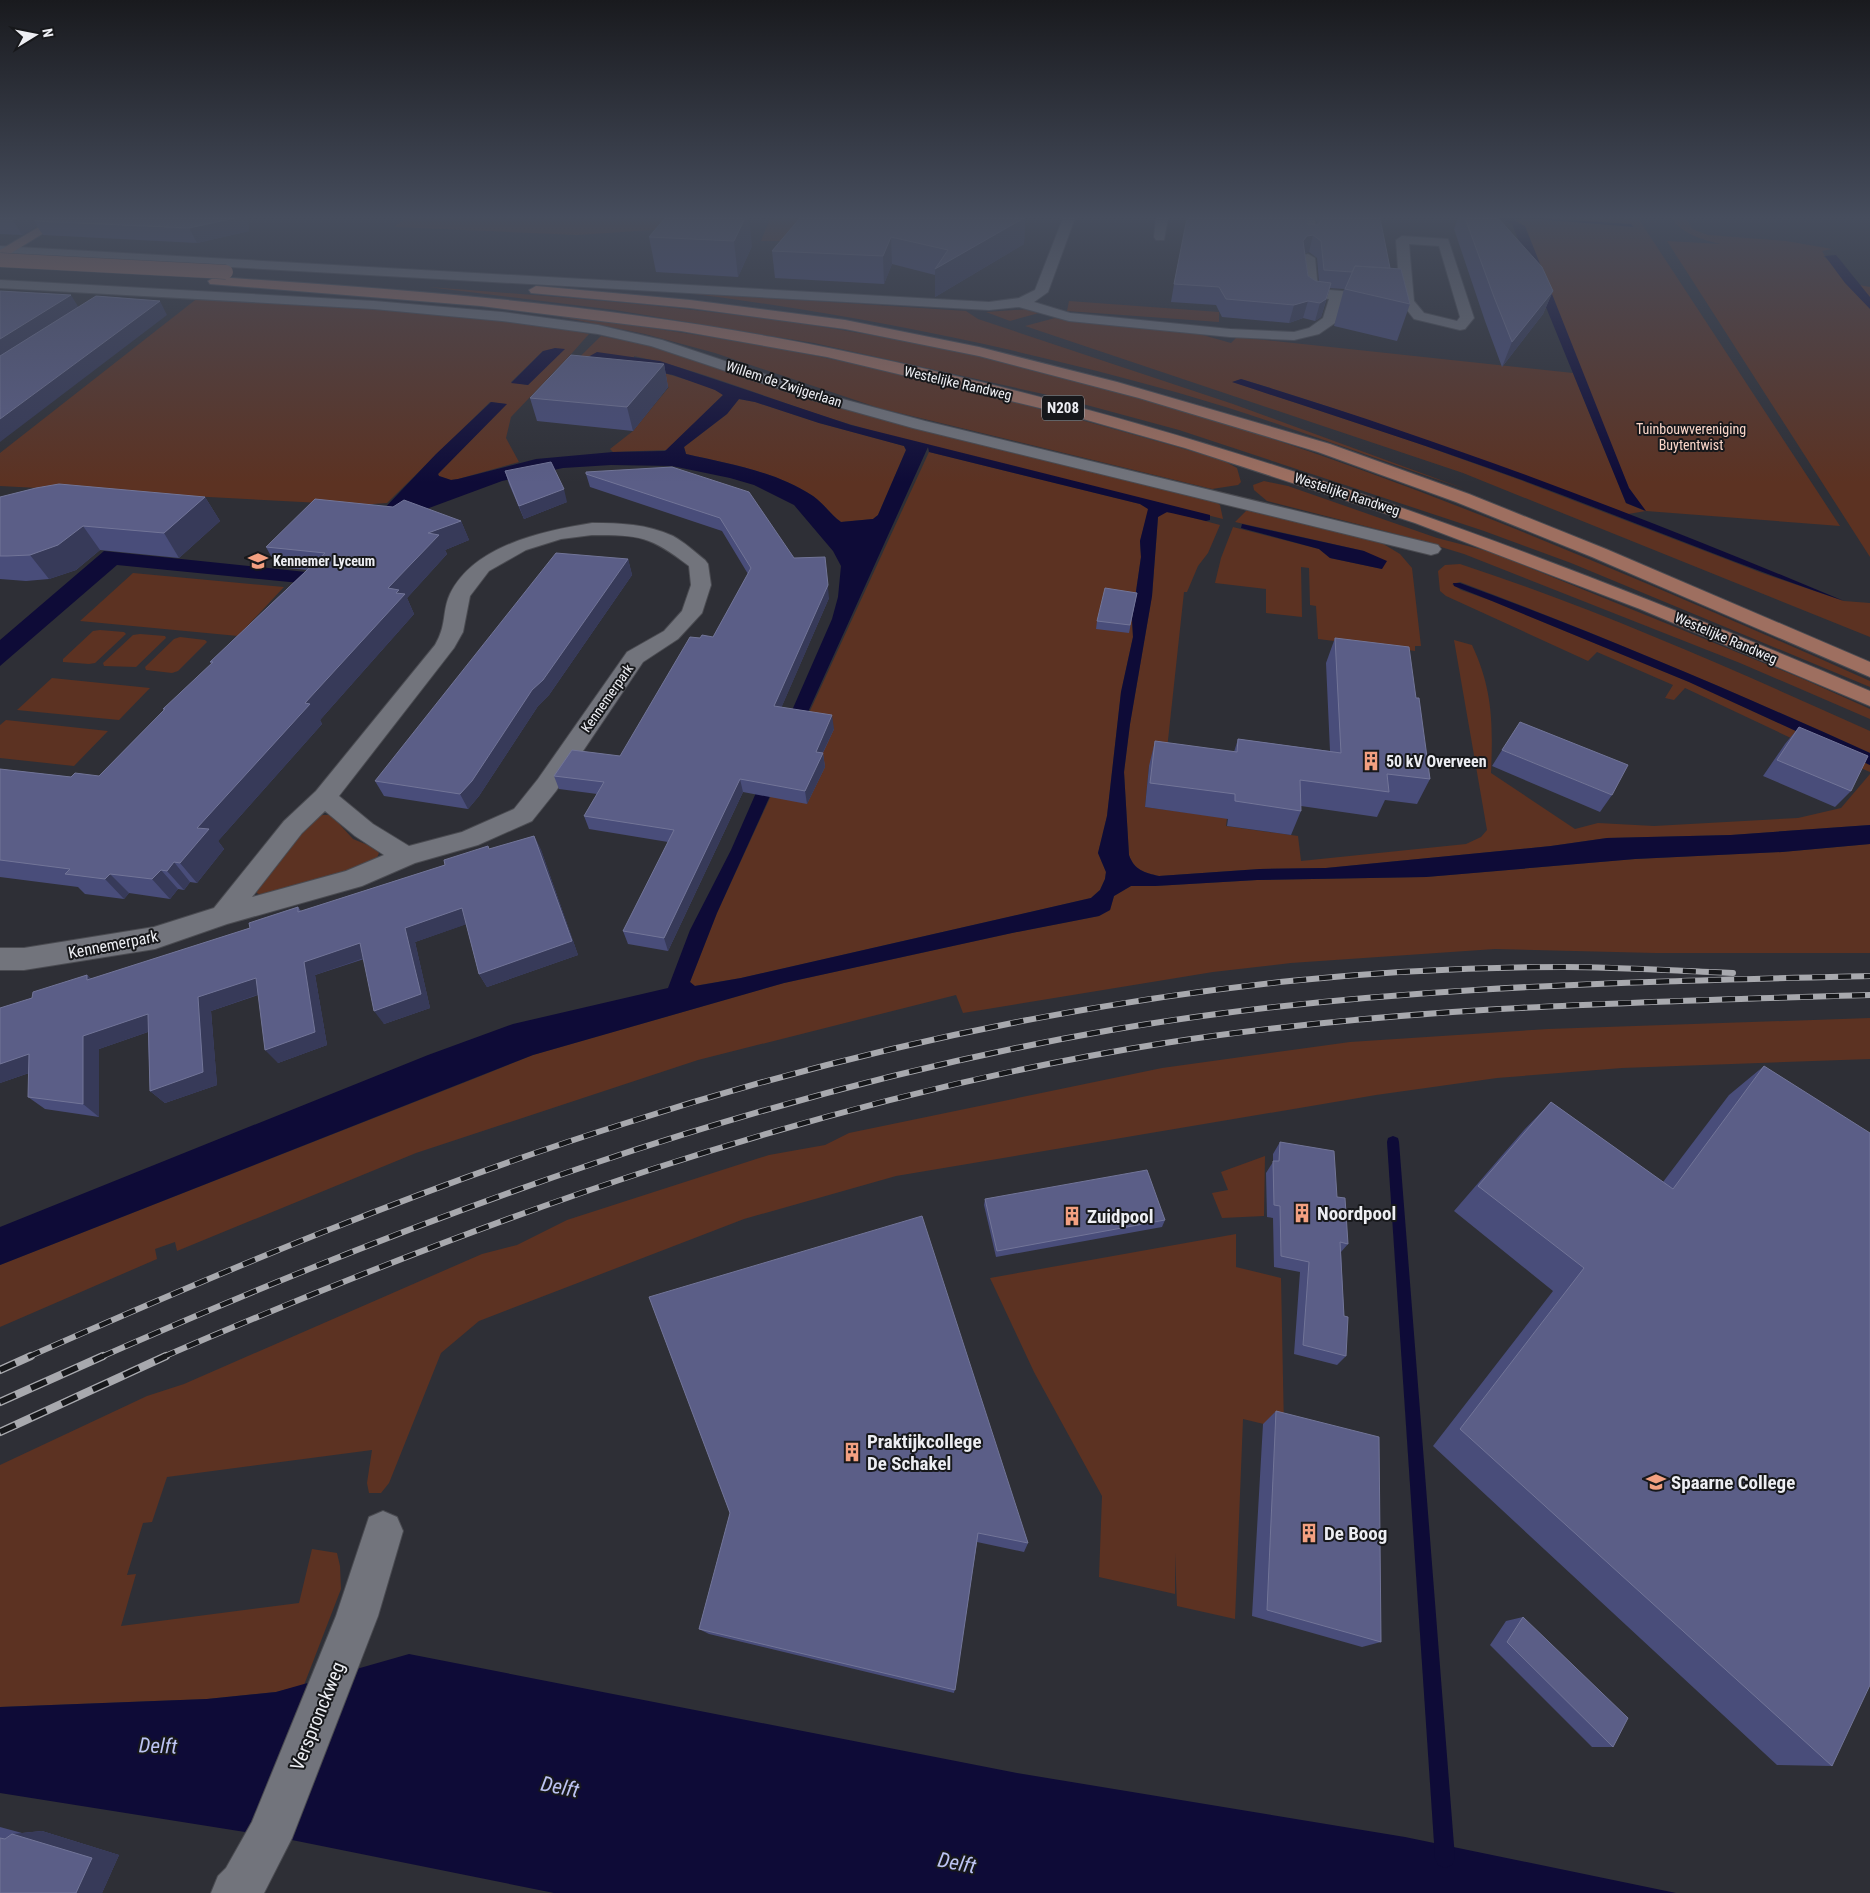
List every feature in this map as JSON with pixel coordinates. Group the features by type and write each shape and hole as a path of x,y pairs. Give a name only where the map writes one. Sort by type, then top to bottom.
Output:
{"main road":[{"name":"Westelijke Randweg","path":"528,306 750,338 868,361 1127,424 1398,510 1517,554 1672,615 1870,699"},
{"name":"Westelijke Randweg","path":"710,306 942,343 1058,370 1324,448 1409,479 1591,551 1870,670"}],"street":[{"name":"Willem de Zwijgerlaan","path":"380,306 504,317 628,336 704,357 840,403 971,437 1431,549"},
{"path":"1033,306 1069,317 1230,333 1294,336 1314,331 1330,320 1334,306"},
{"path":"1411,306 1419,316 1460,326 1467,318 1463,306"},
{"name":"Kennemerpark","path":"0,958 24,960 155,938 223,914 353,879 407,856 469,839 523,815 547,785 635,657 671,635 692,613 701,585 698,564 668,541 647,533 623,529 592,529 558,534 519,546 482,567 460,595 453,632 444,648 325,797 294,827 223,914"},
{"path":"325,797 360,829 391,849 407,856"},
{"name":"Verspronckweg","path":"235,1893 243,1885 269,1838 357,1616 383,1531"}],"green space":[{"path":"187,306 395,308 492,318 589,334 511,417 506,438 519,462 458,479 451,480 438,474 506,404 490,402 387,503 359,505 0,486 0,453","holes":["543,351 560,354 528,385 511,382"]},
{"path":"585,306 670,307 849,331 1034,369 1157,403 1279,441 1399,484 1518,530 1753,629 1870,681 1870,687 1571,563 1484,531 1179,430 1057,397 814,343"},
{"path":"783,306 896,306 966,311 978,319 1233,404 1465,489 1287,427 1118,376 994,346"},
{"path":"1068,306 1142,306 1219,312 1219,322 1067,311"},
{"name":"Tuinbouwvereniging Buytentwist","path":"1554,306 1696,306 1840,526 1646,511 1628,514 1339,410 1241,379 1233,382 1417,443 1523,481 1762,573 1844,601 1870,603 1870,637 1463,473 1025,326 1055,318 1185,330 1231,343 1237,337 1573,373 1626,503 1645,511 1629,488"},
{"path":"1709,306 1870,306 1870,557"},
{"path":"1031,309 1039,313 1010,321 986,312"},
{"path":"542,313 733,341 828,358 922,379 1222,460 1237,468 1241,482 1238,485 1212,489 879,408 715,353 645,334"},
{"path":"601,336 653,346 885,420 1213,500 1220,505 1223,519 988,462 895,437 822,416 688,370 634,356 634,365 695,382 723,395 667,450 613,452 610,449 633,431 669,387 604,380 553,383"},
{"path":"739,399 904,446 906,450 878,515 873,519 841,522 813,496 783,480 751,469 686,454 684,447 727,414"},
{"path":"929,452 1140,504 1149,509 1140,541 1141,557 1132,619 1133,637 1121,692 1107,816 1098,853 1106,872 1105,879 1100,890 1091,898 741,978 694,986 690,982 717,913"},
{"path":"1264,481 1288,486 1437,538 1491,552 1803,679 1870,709 1870,719 1740,663 1464,554 1408,537 1267,501 1254,490 1253,485"},
{"path":"1254,509 1375,539 1400,554 1412,568 1421,646 1415,646 1415,651 1318,639 1316,606 1310,605 1309,568 1301,567 1302,617 1266,613 1266,589 1215,583 1221,558 1233,527 1319,549 1330,558 1382,569 1364,551 1235,522 1246,511"},
{"path":"1163,512 1175,513 1220,525 1208,553 1198,566 1187,592 1184,592 1165,768 1149,766 1145,807 1227,818 1226,826 1298,836 1301,861 1466,844 1481,837 1487,830 1454,640 1472,645 1484,677 1490,708 1492,739 1491,773 1575,829 1598,823 1654,826 1798,818 1841,808 1870,774 1870,825 1731,835 1607,838 1551,846 1326,868 1260,869 1159,876 1145,872 1134,864 1129,855 1124,772 1130,724 1152,596 1158,517"},
{"path":"1460,564 1616,621 1870,731 1870,753 1615,643 1460,582 1452,584 1461,590 1689,682 1870,765 1870,772 1793,739 1685,688 1674,700 1665,698 1673,685 1597,652 1588,661 1446,596 1440,591 1438,571 1445,565"},
{"path":"133,573 284,587 238,636 80,621"},
{"path":"93,631 124,632 126,634 95,663 63,662 63,659"},
{"path":"133,635 165,636 166,638 136,667 104,666 103,663"},
{"path":"180,637 205,640 207,642 178,671 172,673 146,670 145,667 174,639"},
{"path":"52,678 150,688 119,720 17,710"},
{"path":"6,720 108,731 74,766 0,758 0,725"},
{"path":"331,815 353,839 375,848 379,853 376,860 370,864 264,897 257,893 255,888 314,817"},
{"path":"1870,844 1870,953 1655,953 1495,949 1291,963 1213,972 963,1013 956,995 698,1060 416,1153 177,1251 175,1242 155,1249 157,1259 0,1327 0,1265 533,1055 784,983 1099,916 1110,910 1114,896 1131,886 1257,880 1426,877 1635,859 1782,852"},
{"path":"1870,1018 1870,1059 1622,1068 1497,1078 1376,1095 896,1176 744,1219 479,1321 441,1353 389,1483 381,1493 369,1493 367,1483 372,1450 167,1477 152,1522 143,1523 127,1575 136,1574 121,1626 299,1603 312,1549 337,1553 340,1566 341,1589 304,1685 276,1692 207,1699 0,1707 0,1465 147,1396 184,1384 482,1254 517,1245 567,1220 769,1155 825,1145 849,1133 1162,1068 1350,1042 1548,1029"},
{"path":"1265,1156 1264,1216 1222,1218 1212,1193 1228,1190 1221,1172"},
{"path":"1236,1234 1236,1267 1281,1278 1284,1429 1243,1419 1235,1619 1177,1606 1175,1553 1175,1594 1099,1577 1102,1496 1034,1372 990,1278"}],"water":[{"path":"1546,306 1557,306 1629,488 1646,511 1626,503"},
{"path":"555,348 565,349 528,385 511,383 543,351"},
{"path":"597,352 660,361 851,425 1210,515 1210,520 1206,521 1167,512 1158,517 1152,596 1130,724 1124,772 1129,855 1134,864 1145,872 1159,876 1260,869 1326,868 1551,846 1607,838 1731,835 1870,825 1870,844 1782,852 1635,859 1426,877 1257,880 1131,886 1114,896 1110,910 1099,916 784,983 533,1055 0,1265 0,1227 428,1055 513,1024 668,988 690,930 731,850 832,619 838,597 841,566 833,551 794,505 754,485 672,466 611,465 563,468 502,481 429,508 300,583 117,565 0,666 0,640 104,551 306,572 378,515 436,454 491,402 507,404 438,474 439,476 451,480 458,479 536,459 613,452 665,451 723,395 715,390 673,375 588,357","holes":["739,399 904,446 906,450 878,515 873,519 841,522 813,496 783,480 751,469 686,454 684,447 727,414","928,447 929,452 1140,504 1148,509 1140,541 1141,557 1132,619 1133,637 1121,692 1107,816 1098,853 1106,872 1105,879 1100,890 1091,898 741,978 695,986 690,982 717,913"]},
{"path":"1241,379 1394,428 1545,482 1695,540 1844,601 1486,467 1232,382"},
{"path":"1242,524 1364,551 1387,561 1382,569 1330,558 1319,549 1241,528"},
{"path":"1453,583 1460,583 1564,622 1769,708 1870,753 1870,765 1689,682 1454,586"},
{"name":"Delft","path":"409,1654 1017,1773 1405,1837 1676,1893 554,1893 277,1837 0,1793 0,1707 207,1699 276,1692"}],"building":[{"path":"0,306 53,306 0,339"},
{"path":"79,306 153,306 0,419 0,356"},
{"path":"1498,306 1541,306 1512,342"},
{"path":"571,355 664,364 627,407 530,398"},
{"path":"551,462 564,489 519,506 505,471"},
{"path":"672,467 749,492 794,558 825,557 828,585 774,706 832,715 816,752 823,753 805,791 740,779 664,938 623,931 674,830 584,816 604,782 554,776 572,750 620,756 690,637 700,638 702,635 713,637 751,568 720,518 586,474 586,472"},
{"path":"59,484 205,497 164,533 83,526 58,545 30,555 0,556 0,497"},
{"path":"315,499 393,507 404,500 461,521 428,533 439,535 388,588 399,590 396,593 405,594 305,703 310,704 197,828 209,829 180,863 174,862 167,871 161,870 152,879 110,874 105,879 65,874 70,869 0,860 0,769 71,777 75,773 99,776 165,709 163,709 213,662 210,662 325,553 266,547"},
{"path":"556,553 628,559 543,680 532,690 472,781 460,794 375,781"},
{"path":"1105,588 1137,593 1130,625 1097,621"},
{"path":"1335,638 1409,647 1416,698 1419,698 1430,779 1387,774 1389,792 1300,780 1301,811 1235,801 1235,794 1150,783 1155,741 1237,752 1238,739 1341,753"},
{"path":"1520,722 1628,765 1612,795 1502,750"},
{"path":"1799,727 1868,756 1851,791 1777,760"},
{"path":"534,836 572,941 479,974 462,908 405,928 421,994 374,1011 360,943 304,962 315,1032 265,1050 256,978 198,997 203,1072 150,1091 148,1014 83,1036 83,1104 28,1097 29,1054 0,1064 0,1008 32,998 33,992 87,975 87,980 250,928 249,923 298,907 298,912 445,865 444,860 488,846 489,849"},
{"path":"1764,1066 1870,1133 1870,1685 1832,1766 1460,1429 1584,1268 1478,1186 1551,1102 1673,1189"},
{"path":"1280,1142 1334,1151 1337,1197 1345,1198 1348,1244 1340,1242 1344,1316 1348,1317 1346,1356 1303,1345 1309,1262 1281,1256 1280,1206 1274,1205 1273,1161 1279,1161"},
{"name":"Zuidpool","path":"1147,1170 1165,1220 997,1251 985,1199"},
{"name":"Praktijkcollege De Schakel","path":"922,1216 1028,1543 978,1533 955,1690 699,1629 730,1513 649,1297"},
{"name":"De Boog","path":"1276,1411 1379,1437 1381,1642 1267,1610"},
{"path":"1523,1617 1628,1718 1613,1747 1507,1642"},
{"path":"12,1834 92,1858 76,1893 0,1893 0,1838 5,1839"}],"waterway":[{"path":"1393,1142 1445,1858"}],"railway":[{"path":"28,1357 248,1262 472,1175 623,1124 705,1099 870,1054 953,1035 1036,1018 1205,991 1358,975 1530,967 1628,968 1733,973"},
{"path":"101,1357 223,1304 346,1254 470,1207 596,1163 723,1123 851,1087 980,1056 1111,1030 1299,1004 1489,989 1585,984 1870,976"},
{"path":"163,1357 406,1257 654,1168 780,1130 907,1096 1035,1067 1165,1043 1340,1021 1516,1008 1870,995"},
{"path":"0,1370 31,1356"},
{"path":"0,1402 103,1356"},
{"path":"0,1432 166,1356"}],"place":[{"name":"Kennemer Lyceum","path":"258,561"},
{"name":"50 kV Overveen","path":"1371,761"},
{"name":"Noordpool","path":"1302,1213"},
{"name":"Zuidpool","path":"1072,1216"},
{"name":"Praktijkcollege De Schakel","path":"852,1452"},
{"name":"Spaarne College","path":"1656,1482"},
{"name":"De Boog","path":"1309,1533"}]}
